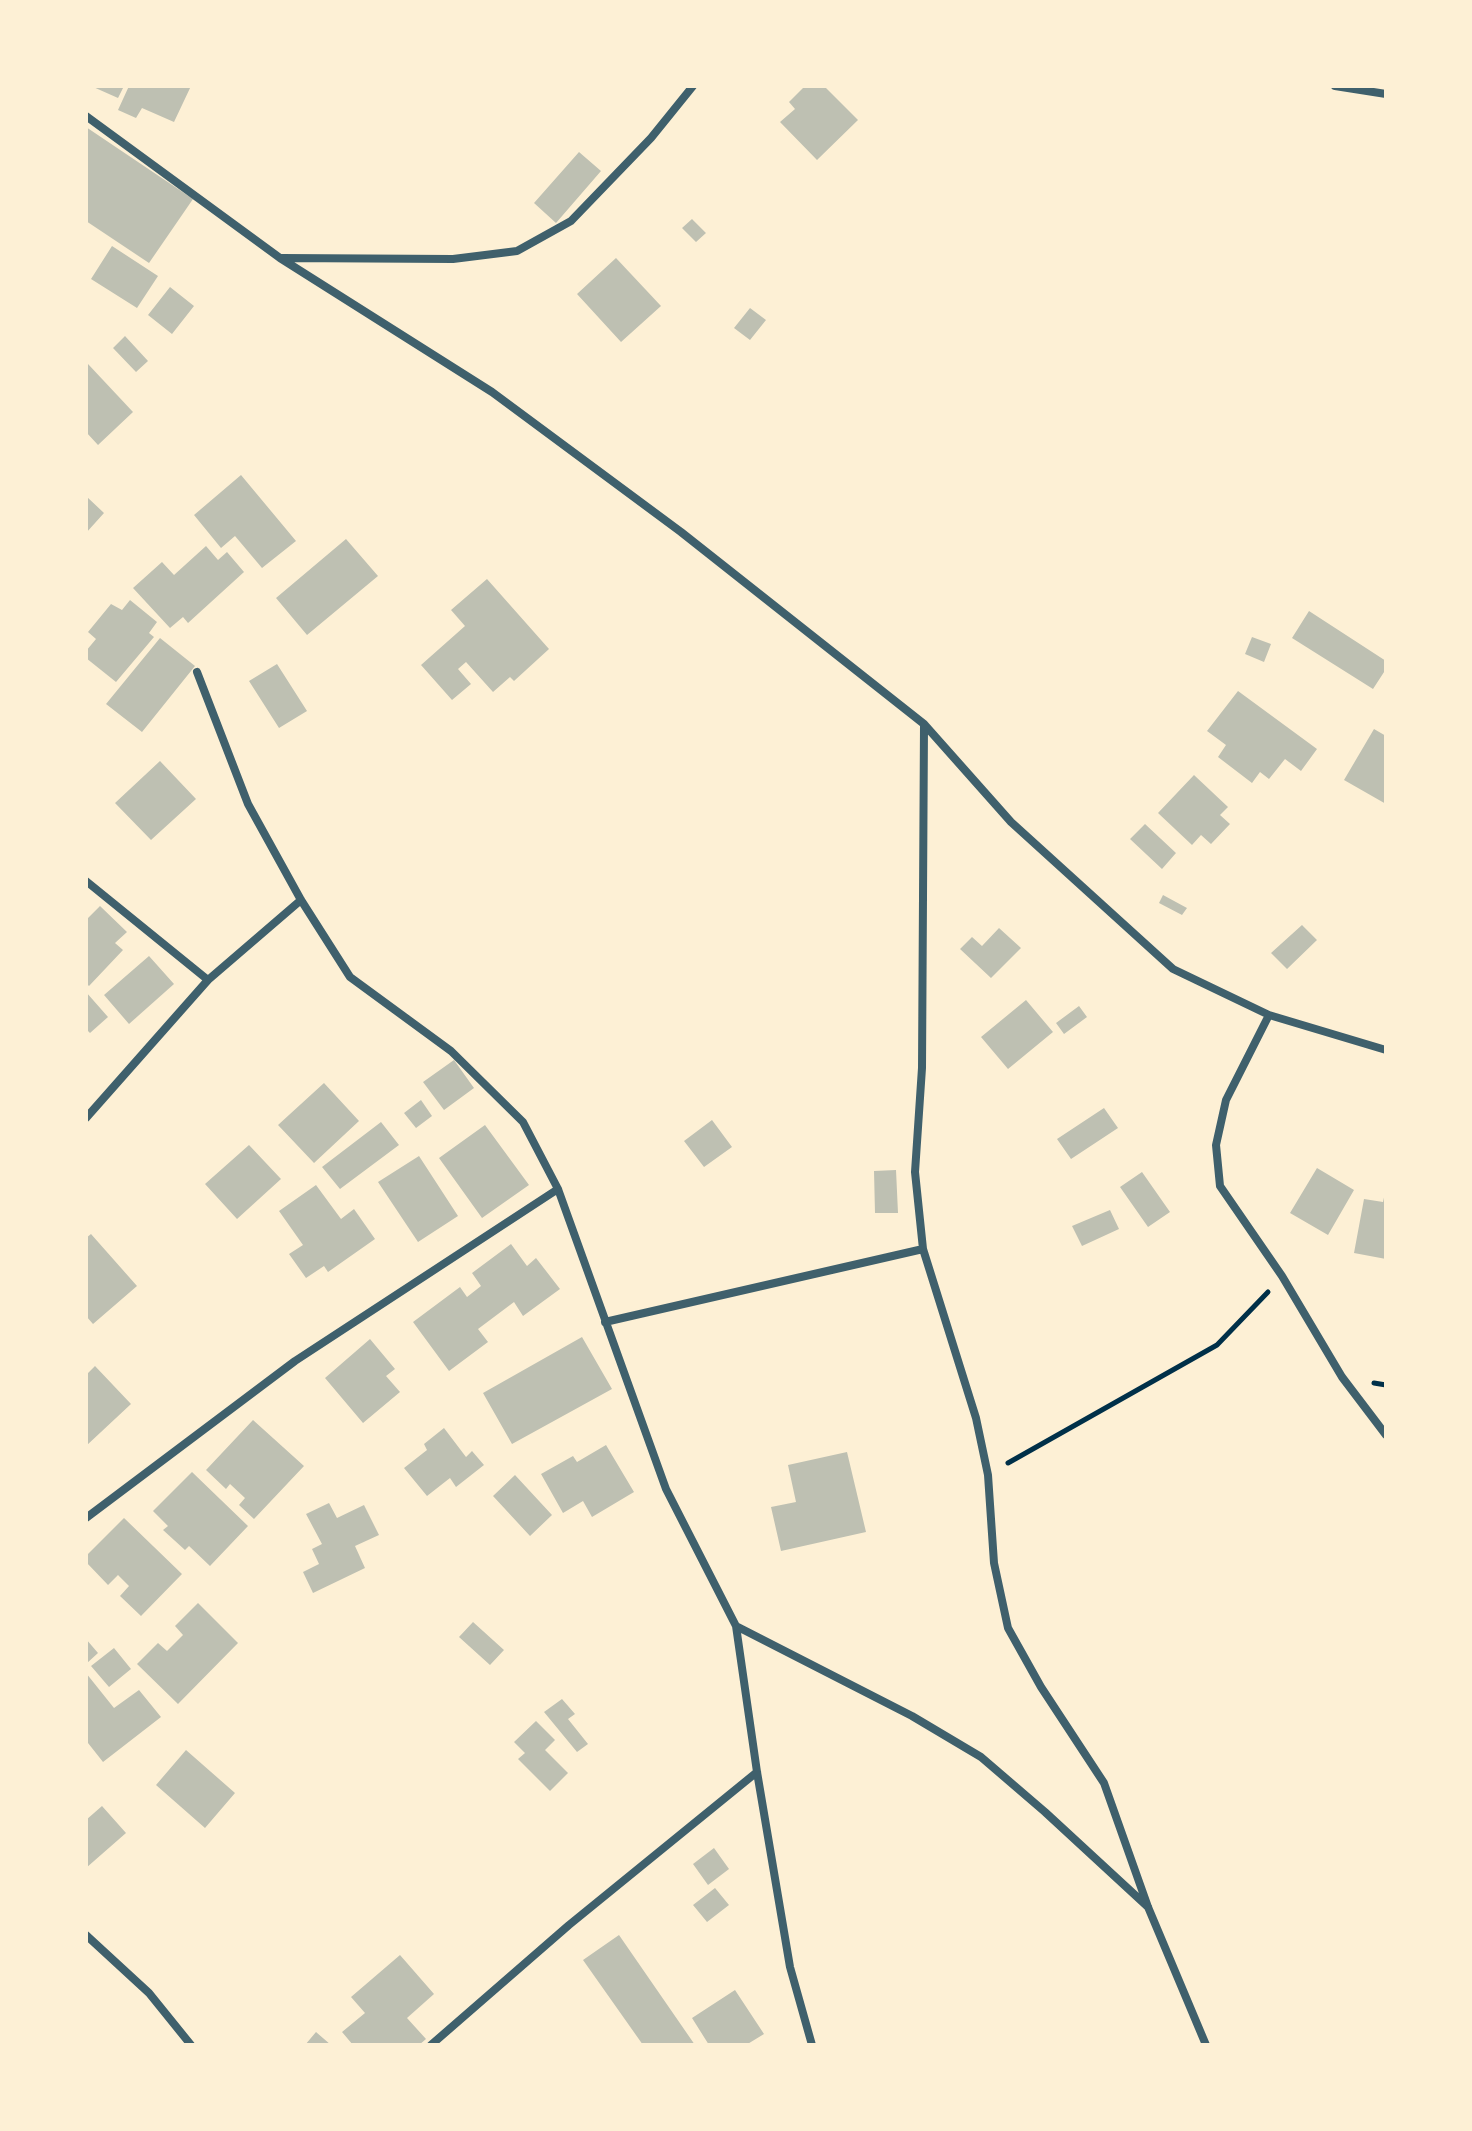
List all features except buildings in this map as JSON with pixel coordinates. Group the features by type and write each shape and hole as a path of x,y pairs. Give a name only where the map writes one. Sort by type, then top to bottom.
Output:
{"street":[{"path":"280,258 453,259 517,251 571,221 651,138 693,86"},
{"path":"1335,86 1386,94"},
{"path":"86,116 280,258 492,392 681,532 924,724 1011,822 1173,969 1269,1015 1386,1050"},
{"path":"197,672 248,804 301,900 350,977 451,1051 523,1122 558,1189 666,1489 736,1626 790,1967 812,2045"},
{"path":"924,724 923,1052 915,1172 923,1249 962,1367 988,1475 994,1563 1008,1628 1041,1687 1104,1783 1148,1907 1206,2045"},
{"path":"86,881 208,980"},
{"path":"86,1118 208,980 301,900"},
{"path":"1269,1015 1226,1100 1216,1145 1220,1186 1282,1276 1342,1377 1386,1435"},
{"path":"86,1518 295,1361 558,1189"},
{"path":"605,1322 923,1249"},
{"path":"736,1626 912,1716 981,1757 1148,1907"},
{"path":"431,2045 569,1925 757,1772"},
{"path":"86,1935 149,1993 191,2045"}],"path":[{"path":"988,1475 1217,1345 1282,1276"}]}
